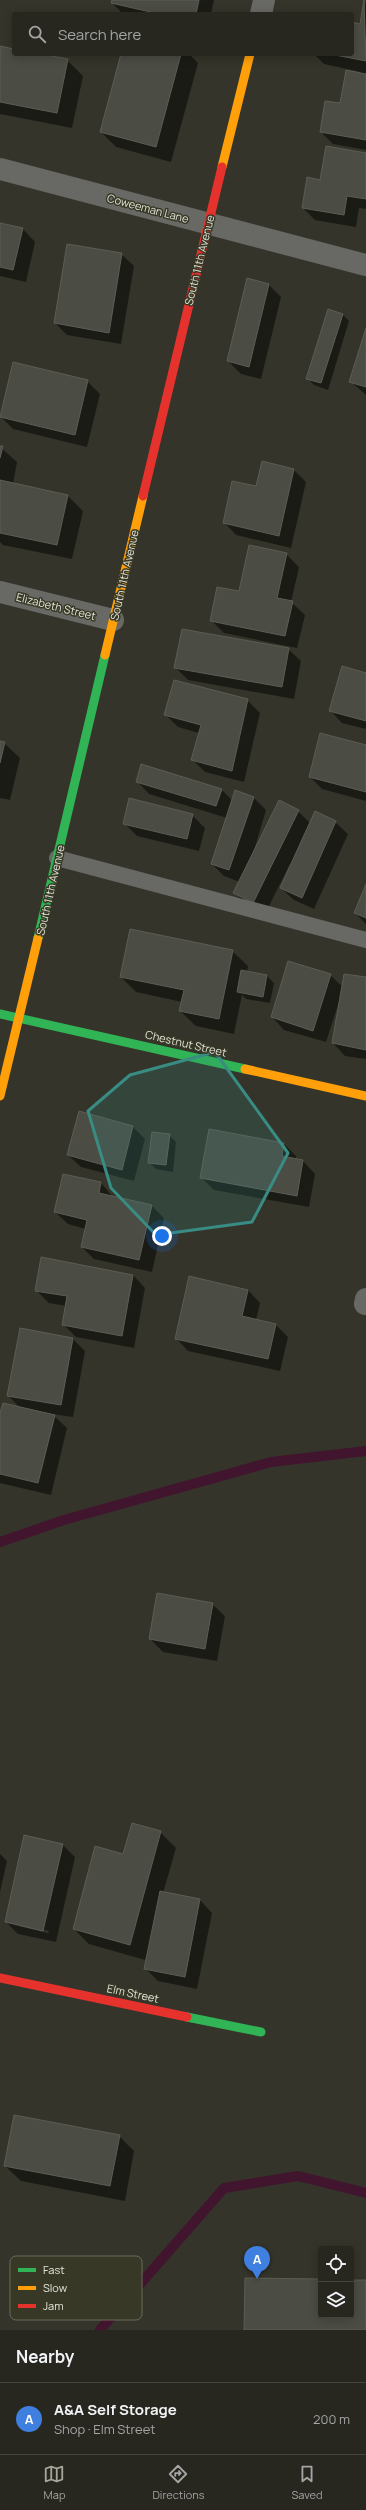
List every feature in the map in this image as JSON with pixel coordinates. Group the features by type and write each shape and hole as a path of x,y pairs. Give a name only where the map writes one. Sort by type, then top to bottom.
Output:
{"street":[{"path":"261,12 264,0"},
{"name":"South 11th Avenue","path":"0,1096 208,223 250,56"},
{"name":"Coweeman Lane","path":"0,169 366,265"},
{"name":"Elizabeth Street","path":"0,592 113,620"},
{"name":"Chestnut Street","path":"0,1014 366,1096"},
{"name":"Elm Street","path":"0,1978 261,2032"}],"lane":[{"path":"57,858 366,940"}],"highlighted area":[{"path":"215,1052 247,1094 288,1153 252,1222 156,1235 111,1188 88,1111 130,1075"}],"building":[{"path":"112,0 199,0 196,12 150,12 111,3"},
{"path":"364,0 366,61 340,56 354,56 354,22 360,24"},
{"path":"0,46 12,49 12,56 52,56 68,59 57,113 0,102"},
{"path":"120,56 180,56 156,147 100,132"},
{"path":"346,70 366,74 366,140 320,132 325,101 340,103"},
{"path":"326,146 366,153 366,199 347,196 344,215 302,208 307,177 320,180"},
{"path":"0,223 23,228 13,270 0,267"},
{"path":"67,244 122,253 109,333 54,323"},
{"path":"247,278 269,284 249,367 227,361"},
{"path":"328,309 343,314 321,383 306,379"},
{"path":"366,328 366,387 349,382"},
{"path":"13,362 88,380 75,435 0,417"},
{"path":"0,446 3,446 0,458"},
{"path":"262,461 294,469 279,536 223,523 232,481 256,486"},
{"path":"0,480 68,495 57,545 0,533"},
{"path":"249,545 287,553 277,598 293,601 285,636 210,621 217,587 239,591"},
{"path":"182,629 289,648 282,687 174,668"},
{"path":"342,666 366,673 366,721 329,711"},
{"path":"174,680 248,699 232,771 191,760 201,725 164,715"},
{"path":"320,733 366,745 366,792 309,777"},
{"path":"0,741 5,742 0,763"},
{"path":"141,764 222,789 216,806 136,782"},
{"path":"235,790 254,797 229,870 211,864"},
{"path":"129,798 193,814 187,839 123,824"},
{"path":"279,800 299,810 253,903 233,893"},
{"path":"315,811 336,821 302,898 280,888"},
{"path":"366,884 366,918 354,913"},
{"path":"130,929 233,950 219,1019 179,1011 184,990 120,977"},
{"path":"288,961 331,974 313,1031 271,1017"},
{"path":"241,970 267,975 263,997 237,992"},
{"path":"344,974 366,977 366,1050 332,1043"},
{"path":"79,1111 133,1126 122,1170 67,1155"},
{"path":"209,1129 284,1143 282,1156 303,1160 297,1196 200,1178"},
{"path":"152,1132 170,1134 166,1165 148,1163"},
{"path":"63,1174 101,1182 99,1193 152,1205 139,1260 81,1247 87,1220 54,1212"},
{"path":"41,1257 133,1275 122,1336 62,1325 67,1296 35,1291"},
{"path":"189,1276 248,1290 242,1316 276,1324 268,1359 175,1339"},
{"path":"20,1328 73,1338 61,1405 7,1396"},
{"path":"3,1403 55,1415 38,1483 0,1474 0,1413"},
{"path":"157,1593 213,1603 205,1649 149,1639"},
{"path":"132,1823 161,1831 130,1945 73,1929 95,1846 123,1854"},
{"path":"24,1835 63,1844 43,1931 5,1922"},
{"path":"160,1891 200,1899 185,1977 144,1969"},
{"path":"14,2115 120,2135 110,2186 4,2166"},
{"path":"245,2278 318,2279 318,2318 354,2318 354,2280 366,2280 366,2330 244,2330"}],"waterway":[{"path":"0,1542 64,1520 271,1462 366,1451"},
{"path":"142,2282 224,2188 298,2176 366,2193"},
{"path":"100,2330 109,2320"}],"traffic: fast":[{"path":"38,938 105,655"},
{"path":"0,1014 245,1069"},
{"path":"187,2017 261,2032"}],"traffic: slow":[{"path":"222,167 250,56"},
{"path":"105,655 143,496"},
{"path":"0,1096 38,938"},
{"path":"245,1069 366,1096"}],"traffic: jam":[{"path":"143,496 222,167"},
{"path":"0,1978 187,2017"}],"place":[{"name":"A&A Self Storage","path":"257,2279"}]}
